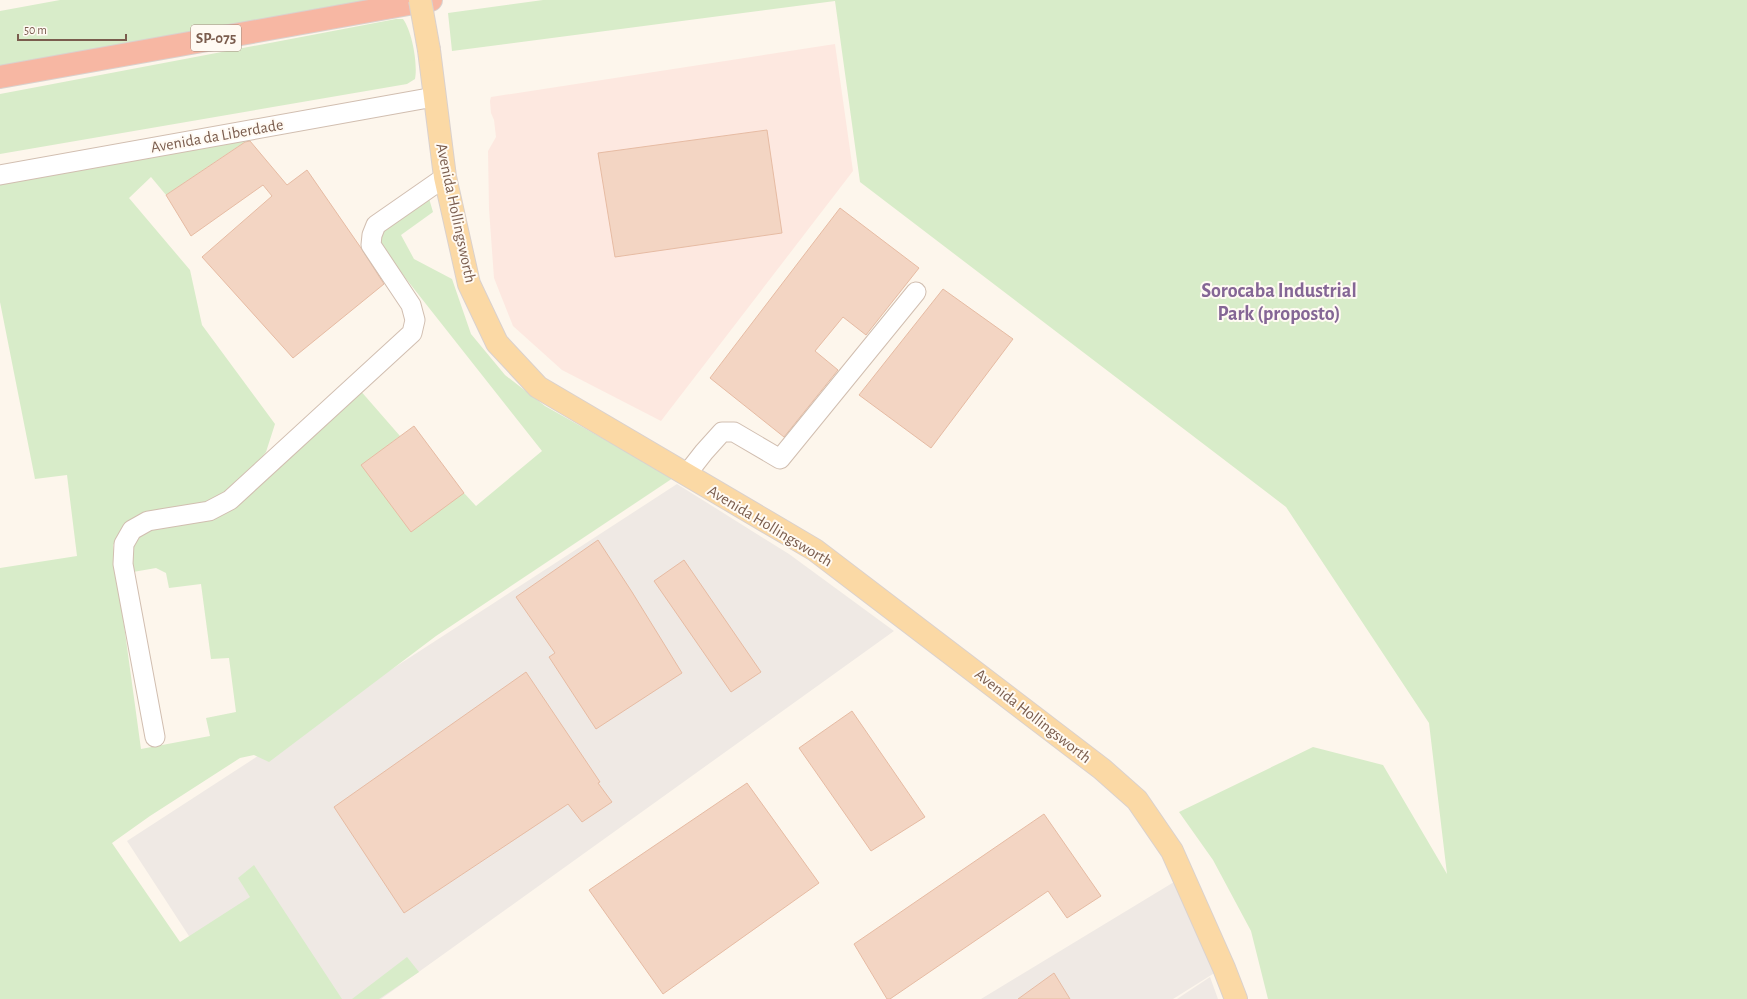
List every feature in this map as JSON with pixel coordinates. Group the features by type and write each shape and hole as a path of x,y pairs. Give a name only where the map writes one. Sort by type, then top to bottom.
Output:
{"highway":[{"name":"SP-075","path":"0,77 431,0"}],"main road":[{"name":"Avenida Hollingsworth","path":"420,0 429,50 445,177 469,284 497,343 538,387 815,550 1097,765 1137,800 1172,851 1224,968 1236,999"}],"street":[{"name":"Avenida da Liberdade","path":"0,175 434,97"},
{"path":"155,737 123,564 124,544 132,530 148,521 209,511 230,500 412,333 415,320 411,305 371,245 372,235 376,225 445,177"},
{"path":"686,475 722,432 734,432 780,459 916,292"}],"shaded area":[{"path":"835,44 853,171 661,421 562,370 513,326 494,278 489,209 488,151 496,137 494,120 491,113 491,97"},
{"path":"677,484 789,554 894,631 381,999 230,999 127,841"},
{"path":"1174,882 1216,972 1173,999 981,999"},
{"path":"1210,977 1218,999 1177,999"}],"green space":[{"path":"60,0 379,0 0,68 0,11"},
{"path":"543,0 1747,0 1747,999 1268,999 1251,931 1213,860 1179,812 1313,747 1383,765 1447,874 1429,723 1286,507 860,182 835,1 452,51 448,13"},
{"path":"396,19 403,19 409,31 414,48 416,65 415,79 407,84 0,154 0,94"},
{"path":"249,139 166,195 151,177 129,198 190,270 202,325 275,424 266,452 246,476 219,499 122,534 113,545 141,749 210,736 206,718 236,712 229,658 211,659 201,584 169,588 166,573 156,568 133,572 130,553 138,535 151,528 208,518 359,389 400,436 362,465 464,493 476,506 542,451 377,242 383,227 428,195 433,212 401,235 414,259 452,279 471,334 505,375 545,406 673,478 436,636 269,762 254,755 240,758 150,816 112,843 180,942 250,897 238,878 254,865 342,999 0,999 0,568 77,556 67,475 35,479 0,302 0,183"},
{"path":"407,957 419,972 379,999 352,999"}],"building":[{"path":"767,130 782,233 615,257 598,153"},
{"path":"250,141 287,185 307,170 384,284 293,358 202,257 272,196 263,185 191,236 166,195 245,142"},
{"path":"840,208 919,268 866,335 843,317 815,351 838,370 784,437 710,378"},
{"path":"943,289 1013,339 931,448 859,395"},
{"path":"414,426 464,493 411,532 361,465"},
{"path":"598,540 682,673 596,729 549,657 555,653 516,597"},
{"path":"684,560 761,672 731,692 654,581"},
{"path":"526,672 612,802 582,822 568,804 404,913 334,807"},
{"path":"852,711 925,817 871,851 799,748"},
{"path":"747,783 819,883 663,994 589,890"},
{"path":"1044,814 1101,896 1067,918 1048,891 890,999 887,999 854,944"},
{"path":"1054,973 1070,999 1018,999"}],"district":[{"name":"Sorocaba Industrial Park (proposto)","path":"1279,302"}]}
